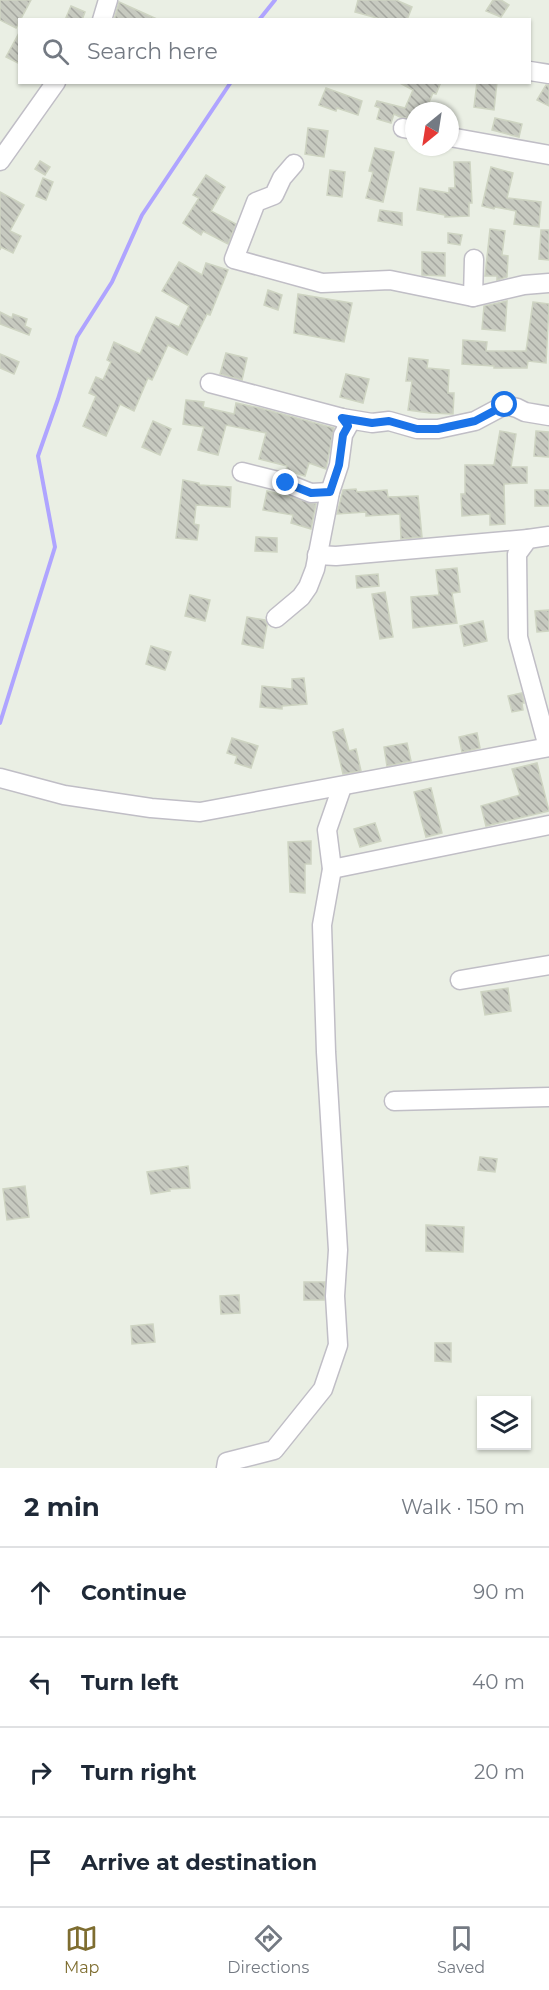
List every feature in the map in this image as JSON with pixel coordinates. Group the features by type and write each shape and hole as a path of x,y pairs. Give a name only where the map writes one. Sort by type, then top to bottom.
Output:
{"street":[{"path":"103,18 108,0"},
{"path":"531,71 549,74"},
{"path":"0,161 55,84"},
{"path":"459,139 549,155"},
{"path":"294,164 282,178 274,195 256,202 234,259 322,283 390,280 473,297 524,285 549,282"},
{"path":"473,297 474,259"},
{"path":"210,383 342,418 372,423 389,421 417,429 438,429 475,421 505,405 525,412 549,416"},
{"path":"276,618 301,597 315,569 330,492 339,465 343,435 348,426 342,418"},
{"path":"242,472 286,483 311,493 330,492"},
{"path":"317,555 336,556 549,536"},
{"path":"0,778 64,795 151,808 200,812 548,747 518,637 517,554 528,539"},
{"path":"226,1468 227,1462 274,1450 323,1389 338,1345 334,1296 338,1250 326,1052 322,925 332,869 327,830 342,787"},
{"path":"332,869 549,825"},
{"path":"460,980 549,965"},
{"path":"394,1101 549,1097"}],"building":[{"path":"0,0 31,0 21,18 18,18 16,28 0,20"},
{"path":"358,0 396,0 412,7 408,18 377,18 355,12"},
{"path":"493,0 501,0 509,5 501,17 486,11"},
{"path":"119,2 155,18 115,18"},
{"path":"71,6 85,12 83,18 66,18"},
{"path":"18,35 18,63 6,57"},
{"path":"402,84 440,84 429,102 408,102 413,90"},
{"path":"477,84 497,84 494,110 474,107"},
{"path":"546,85 549,85 549,106 537,100"},
{"path":"326,88 362,101 358,115 319,105"},
{"path":"377,101 405,108 405,118 394,114 391,123 377,119 380,108 375,106"},
{"path":"495,118 522,124 519,137 492,130"},
{"path":"308,128 328,131 324,157 305,154"},
{"path":"375,148 394,152 383,202 366,198 373,172 369,171"},
{"path":"40,161 50,167 45,175 35,169"},
{"path":"454,162 470,162 472,203 469,203 469,216 445,217 445,215 417,210 420,188 449,193 449,188 455,188"},
{"path":"491,167 513,173 507,198 541,202 539,227 514,224 516,211 482,206"},
{"path":"330,170 345,172 342,197 327,195"},
{"path":"206,175 225,187 211,211 236,224 228,244 203,231 201,235 183,223 199,198 193,195"},
{"path":"43,178 53,182 46,200 36,196"},
{"path":"0,192 24,205 10,231 21,236 13,253 1,247 0,250"},
{"path":"380,210 402,213 402,225 378,221"},
{"path":"490,229 505,231 502,255 508,256 507,277 497,280 497,276 485,276"},
{"path":"541,230 549,230 549,260 539,259"},
{"path":"448,233 462,235 460,245 448,243"},
{"path":"422,252 445,253 445,276 422,275"},
{"path":"179,262 202,275 206,263 228,270 210,315 207,314 187,355 168,345 152,380 148,378 134,411 120,404 106,436 83,426 96,396 89,393 96,377 103,380 111,362 107,360 114,342 140,354 156,317 179,327 189,306 162,291"},
{"path":"268,290 282,295 278,310 264,305"},
{"path":"298,294 352,303 344,342 294,333"},
{"path":"507,301 505,331 482,329 484,306"},
{"path":"533,302 549,304 546,363 528,361 527,368 494,368 494,366 462,364 463,340 487,342 486,351 526,351"},
{"path":"0,312 12,318 13,314 27,319 25,326 31,329 29,335 0,324"},
{"path":"226,353 247,358 242,380 220,374"},
{"path":"0,354 19,362 14,374 0,368"},
{"path":"409,358 428,360 427,368 449,370 448,393 454,393 453,414 408,410 412,381 406,381"},
{"path":"346,374 369,379 363,403 340,397"},
{"path":"186,400 204,402 203,407 234,414 236,403 334,428 326,469 309,463 305,476 286,470 287,466 259,459 266,433 226,425 218,455 198,450 204,427 183,424"},
{"path":"153,421 171,429 160,455 142,447"},
{"path":"500,431 516,434 511,467 527,467 527,483 504,484 505,524 490,525 490,514 462,516 461,494 465,494 465,465 494,465"},
{"path":"536,431 549,432 549,457 534,456"},
{"path":"183,480 199,483 199,485 231,487 230,507 196,505 194,524 199,525 197,540 176,538"},
{"path":"356,489 357,492 387,490 388,497 418,496 422,537 401,539 400,514 366,516 366,512 337,514 343,490"},
{"path":"535,490 549,490 549,506 535,506"},
{"path":"267,491 316,504 311,529 291,523 293,515 263,510"},
{"path":"256,537 277,538 277,552 255,551"},
{"path":"457,568 460,592 452,593 457,623 413,628 411,597 439,595 436,570"},
{"path":"378,574 379,586 357,588 356,576"},
{"path":"385,592 393,637 380,639 372,594"},
{"path":"190,595 210,600 205,621 185,616"},
{"path":"549,610 549,631 537,632 535,611"},
{"path":"247,617 265,620 267,625 263,648 242,644"},
{"path":"483,621 487,641 464,646 460,626"},
{"path":"151,646 171,652 165,670 146,664"},
{"path":"304,678 307,704 282,706 282,709 260,707 262,686 292,689 292,679"},
{"path":"522,693 523,710 512,712 508,696"},
{"path":"343,729 349,751 356,749 361,771 343,774 333,732"},
{"path":"477,733 480,748 462,752 459,737"},
{"path":"232,738 258,746 251,768 235,763 237,756 227,753"},
{"path":"407,743 411,761 387,766 384,747"},
{"path":"537,763 549,811 486,826 481,806 520,795 512,769"},
{"path":"431,788 442,833 426,837 414,792"},
{"path":"375,823 381,841 360,847 354,829"},
{"path":"311,841 311,864 305,864 305,893 290,892 288,842"},
{"path":"508,988 511,1011 485,1015 481,992"},
{"path":"480,1157 497,1159 495,1172 478,1170"},
{"path":"188,1166 190,1188 169,1189 170,1191 151,1194 147,1172"},
{"path":"25,1186 29,1217 7,1220 3,1189"},
{"path":"426,1225 464,1227 463,1252 426,1251"},
{"path":"304,1282 325,1282 324,1300 304,1300"},
{"path":"239,1295 240,1313 221,1314 220,1296"},
{"path":"153,1324 155,1342 132,1344 131,1326"},
{"path":"435,1343 451,1343 451,1362 435,1361"}],"waterway":[{"path":"261,18 275,0"},
{"path":"0,723 55,547 38,456 77,337 112,282 142,215 230,84"}],"route":[{"path":"286,483 311,493 330,492 339,465 343,435 348,426 342,418 372,423 389,421 417,429 438,429 475,421 505,405"}]}
